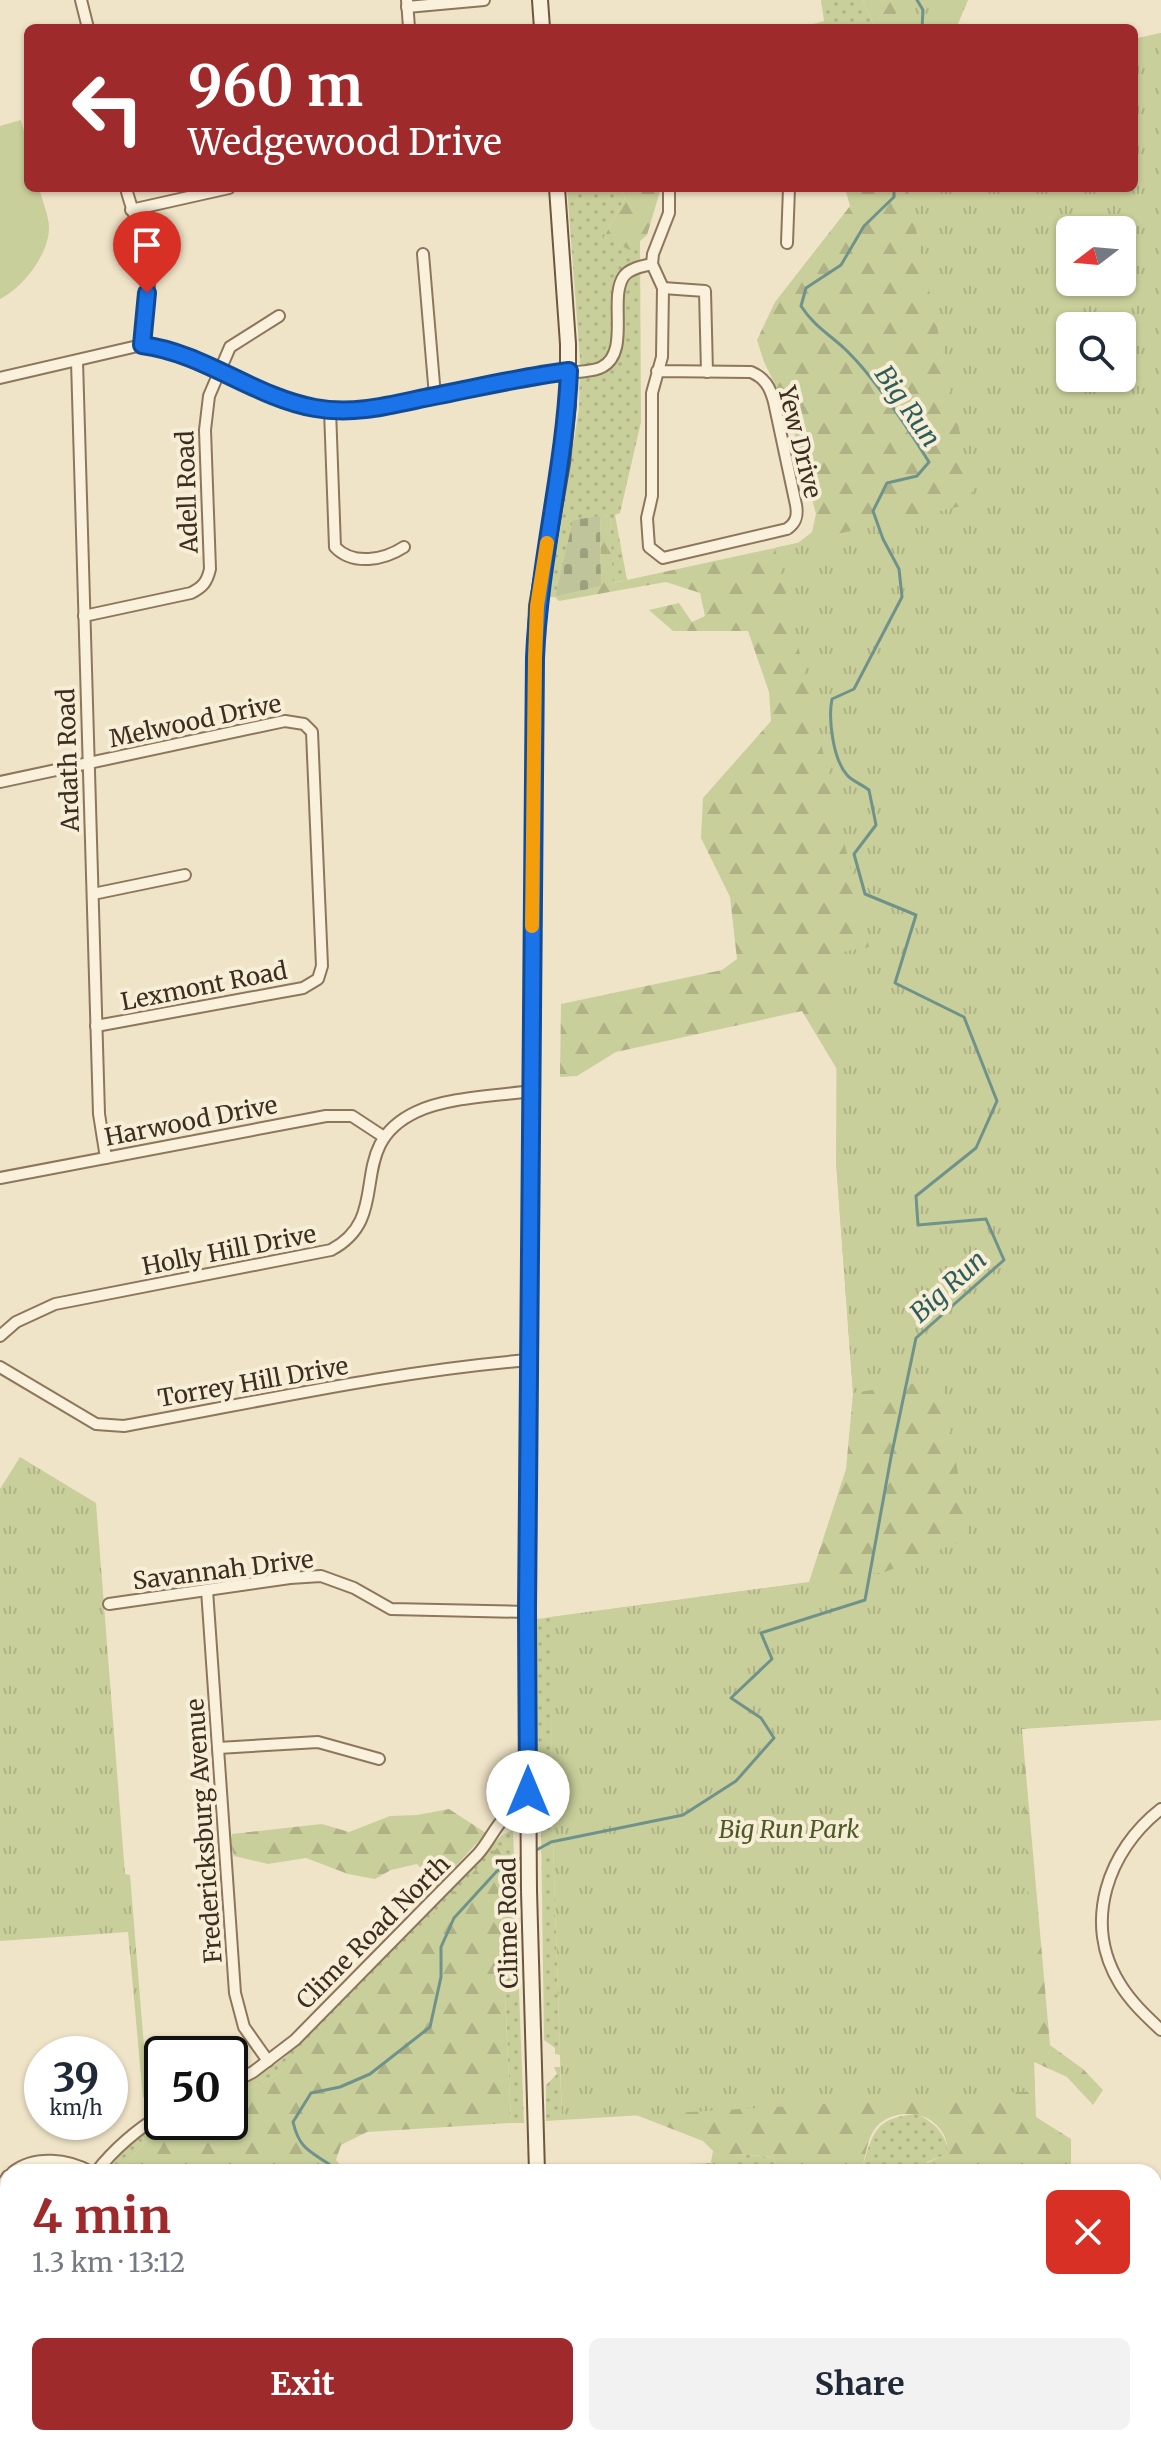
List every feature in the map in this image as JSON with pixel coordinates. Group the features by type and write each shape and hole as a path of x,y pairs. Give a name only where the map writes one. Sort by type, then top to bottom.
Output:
{"main road":[{"path":"540,0 542,24"},
{"name":"Clime Road","path":"537,2164 527,1820 531,1091 537,606 562,463 569,371 557,192"}],"street":[{"path":"81,0 87,24"},
{"path":"409,24 407,4 484,0"},
{"path":"127,192 146,250 149,273 142,345"},
{"path":"131,210 211,192"},
{"path":"657,371 662,357 663,288 652,264 669,213 669,192"},
{"path":"787,243 789,192"},
{"path":"423,254 435,396"},
{"path":"0,378 142,345 166,348 288,400 330,410 356,412 538,375 602,368 616,348 620,285 625,274 652,264"},
{"path":"663,288 705,291 707,372"},
{"path":"220,371 230,347 279,316"},
{"name":"Ardath Road","path":"77,361 99,1114 106,1158"},
{"name":"Adell Road","path":"84,616 191,593 201,588 207,580 210,569 206,416 209,396 220,371"},
{"name":"Yew Drive","path":"657,371 751,372 761,376 770,388 798,512 792,525 787,529 663,558 649,547 647,518 652,496 652,393 657,371"},
{"path":"330,410 335,547 343,555 354,559 392,555 404,547"},
{"name":"Melwood Drive","path":"0,782 285,721 304,724 312,732 314,743 322,966 318,979"},
{"path":"93,894 185,875"},
{"name":"Lexmont Road","path":"96,1026 303,988 318,979"},
{"path":"384,1137 402,1120 428,1107 531,1091"},
{"name":"Harwood Drive","path":"0,1178 326,1116 352,1116 384,1137"},
{"name":"Holly Hill Drive","path":"0,1336 16,1322 55,1304 318,1254 343,1243 361,1224 374,1155 384,1137"},
{"name":"Torrey Hill Drive","path":"0,1367 96,1424 124,1426 406,1375 476,1364 529,1360"},
{"name":"Savannah Drive","path":"109,1604 321,1576 354,1588 391,1609 527,1612"},
{"name":"Fredericksburg Avenue","path":"207,1590 235,1993 244,2027 268,2061"},
{"path":"218,1748 318,1742 379,1759"},
{"name":"Clime Road North","path":"248,2073 295,2040 478,1854 504,1817 513,1812 528,1792"},
{"path":"1161,1809 1134,1832 1121,1850 1103,1911 1105,1947 1118,1982 1130,1999 1161,2030"},
{"path":"101,2164 131,2134 144,2126"},
{"path":"29,2164 65,2161 73,2164"}],"green space":[{"path":"821,0 863,0 873,24 813,24 824,21"},
{"path":"863,0 968,0 958,24 873,24"},
{"path":"905,0 968,0 958,24 889,24"},
{"name":"Big Run Park","path":"1161,33 1161,1631 552,1808 551,1710 589,1705 784,1603 809,1582 846,1469 853,1393 836,1162 872,1128 802,1011 616,1052 577,1076 560,1077 561,1004 722,970 737,959 730,897 701,838 703,798 771,721 769,692 748,631 673,631 649,610 679,603 692,622 705,616 700,593 666,582 559,601 555,597 601,586 600,516 610,515 613,583 798,543 812,532 816,514 789,413 764,362 757,340 775,302 850,206 846,192 1138,192 1138,38"},
{"name":"Big Run Park","path":"1161,33 1161,1720 1021,1728 1035,2091 562,2120 552,1808 551,1617 885,1572 969,1538 942,1379 853,1393 836,1162 837,953 869,947 775,548 975,503 908,192 1138,192 1138,38"},
{"path":"21,120 24,131 24,192 40,192 49,226 45,247 34,268 18,287 0,299 0,126"},
{"path":"567,192 623,192 625,198 604,237 630,249 640,241 641,422 620,513 615,515 627,580 612,583 610,515 574,520 555,597 549,597 579,409 580,359"},
{"path":"623,192 660,192 647,235 630,250 604,237 625,198"},
{"path":"600,516 601,586 555,597 573,520"},
{"path":"20,1457 96,1503 125,1874 130,1875 144,2047 143,2098 128,1932 0,1941 0,1489"},
{"path":"809,1582 551,1711 560,2055 555,2054 555,2048 544,2040 537,1619"},
{"path":"862,1706 1161,1720 1022,1729 1050,2045 1083,2069 1103,2090 1093,2105 1067,2077 1034,2062 1036,2117 1071,2139 1071,2164 927,2164 948,2153 945,2137 934,2122 907,2114 880,2123 874,2130 863,2164 775,2164 773,2157 735,2154 734,2164 711,2164 713,2151 703,2141 636,2115 667,2096"},
{"path":"449,1809 486,1833 437,1886 417,1864 391,1870 375,1879 348,1874 306,1858 268,1864 234,1856 230,1843 232,1834 322,1824 349,1832 390,1816"},
{"path":"513,1830 524,2123 511,2123 499,1866 503,1851 277,2074 248,2089 248,2082 284,2058 502,1835"},
{"path":"500,1845 503,1851 499,1866 511,2123 367,2132 341,2145 336,2160 339,2164 126,2164 149,2140 248,2140 248,2089 277,2074"},
{"path":"554,2067 560,2067 562,2120 546,2121 546,2085 557,2074"},
{"path":"918,2114 930,2122 945,2139 949,2153 927,2164 864,2164 877,2130 892,2119"},
{"path":"144,2133 144,2140 149,2140 126,2164 112,2164"},
{"path":"734,2154 773,2157 775,2164 733,2164"}],"waterway":[{"name":"Big Run","path":"917,0 923,10 922,24"},
{"name":"Big Run","path":"533,1852 551,1842 683,1815 736,1781 774,1738 761,1718 731,1698 772,1659 761,1633 865,1600 916,1338 1004,1260 986,1219 918,1225 916,1196 976,1148 997,1101 964,1017 895,983 916,915 865,894 854,854 876,825 869,790 849,777 842,768 831,728 832,699 854,689 902,597 899,569 873,511 887,483 917,476 929,462 869,375 801,306 806,288 841,265 864,226 894,197 894,192"},
{"name":"Big Run","path":"329,2164 303,2145 293,2122 311,2093 340,2087 370,2074 430,2027 441,1977 441,1947 454,1918 497,1871 523,1857"}],"slow traffic":[{"path":"532,926 537,606 547,543"}],"route":[{"path":"147,293 142,345 166,348 310,407 356,412 569,371 562,463 537,606 535,658 528,1792"}]}
